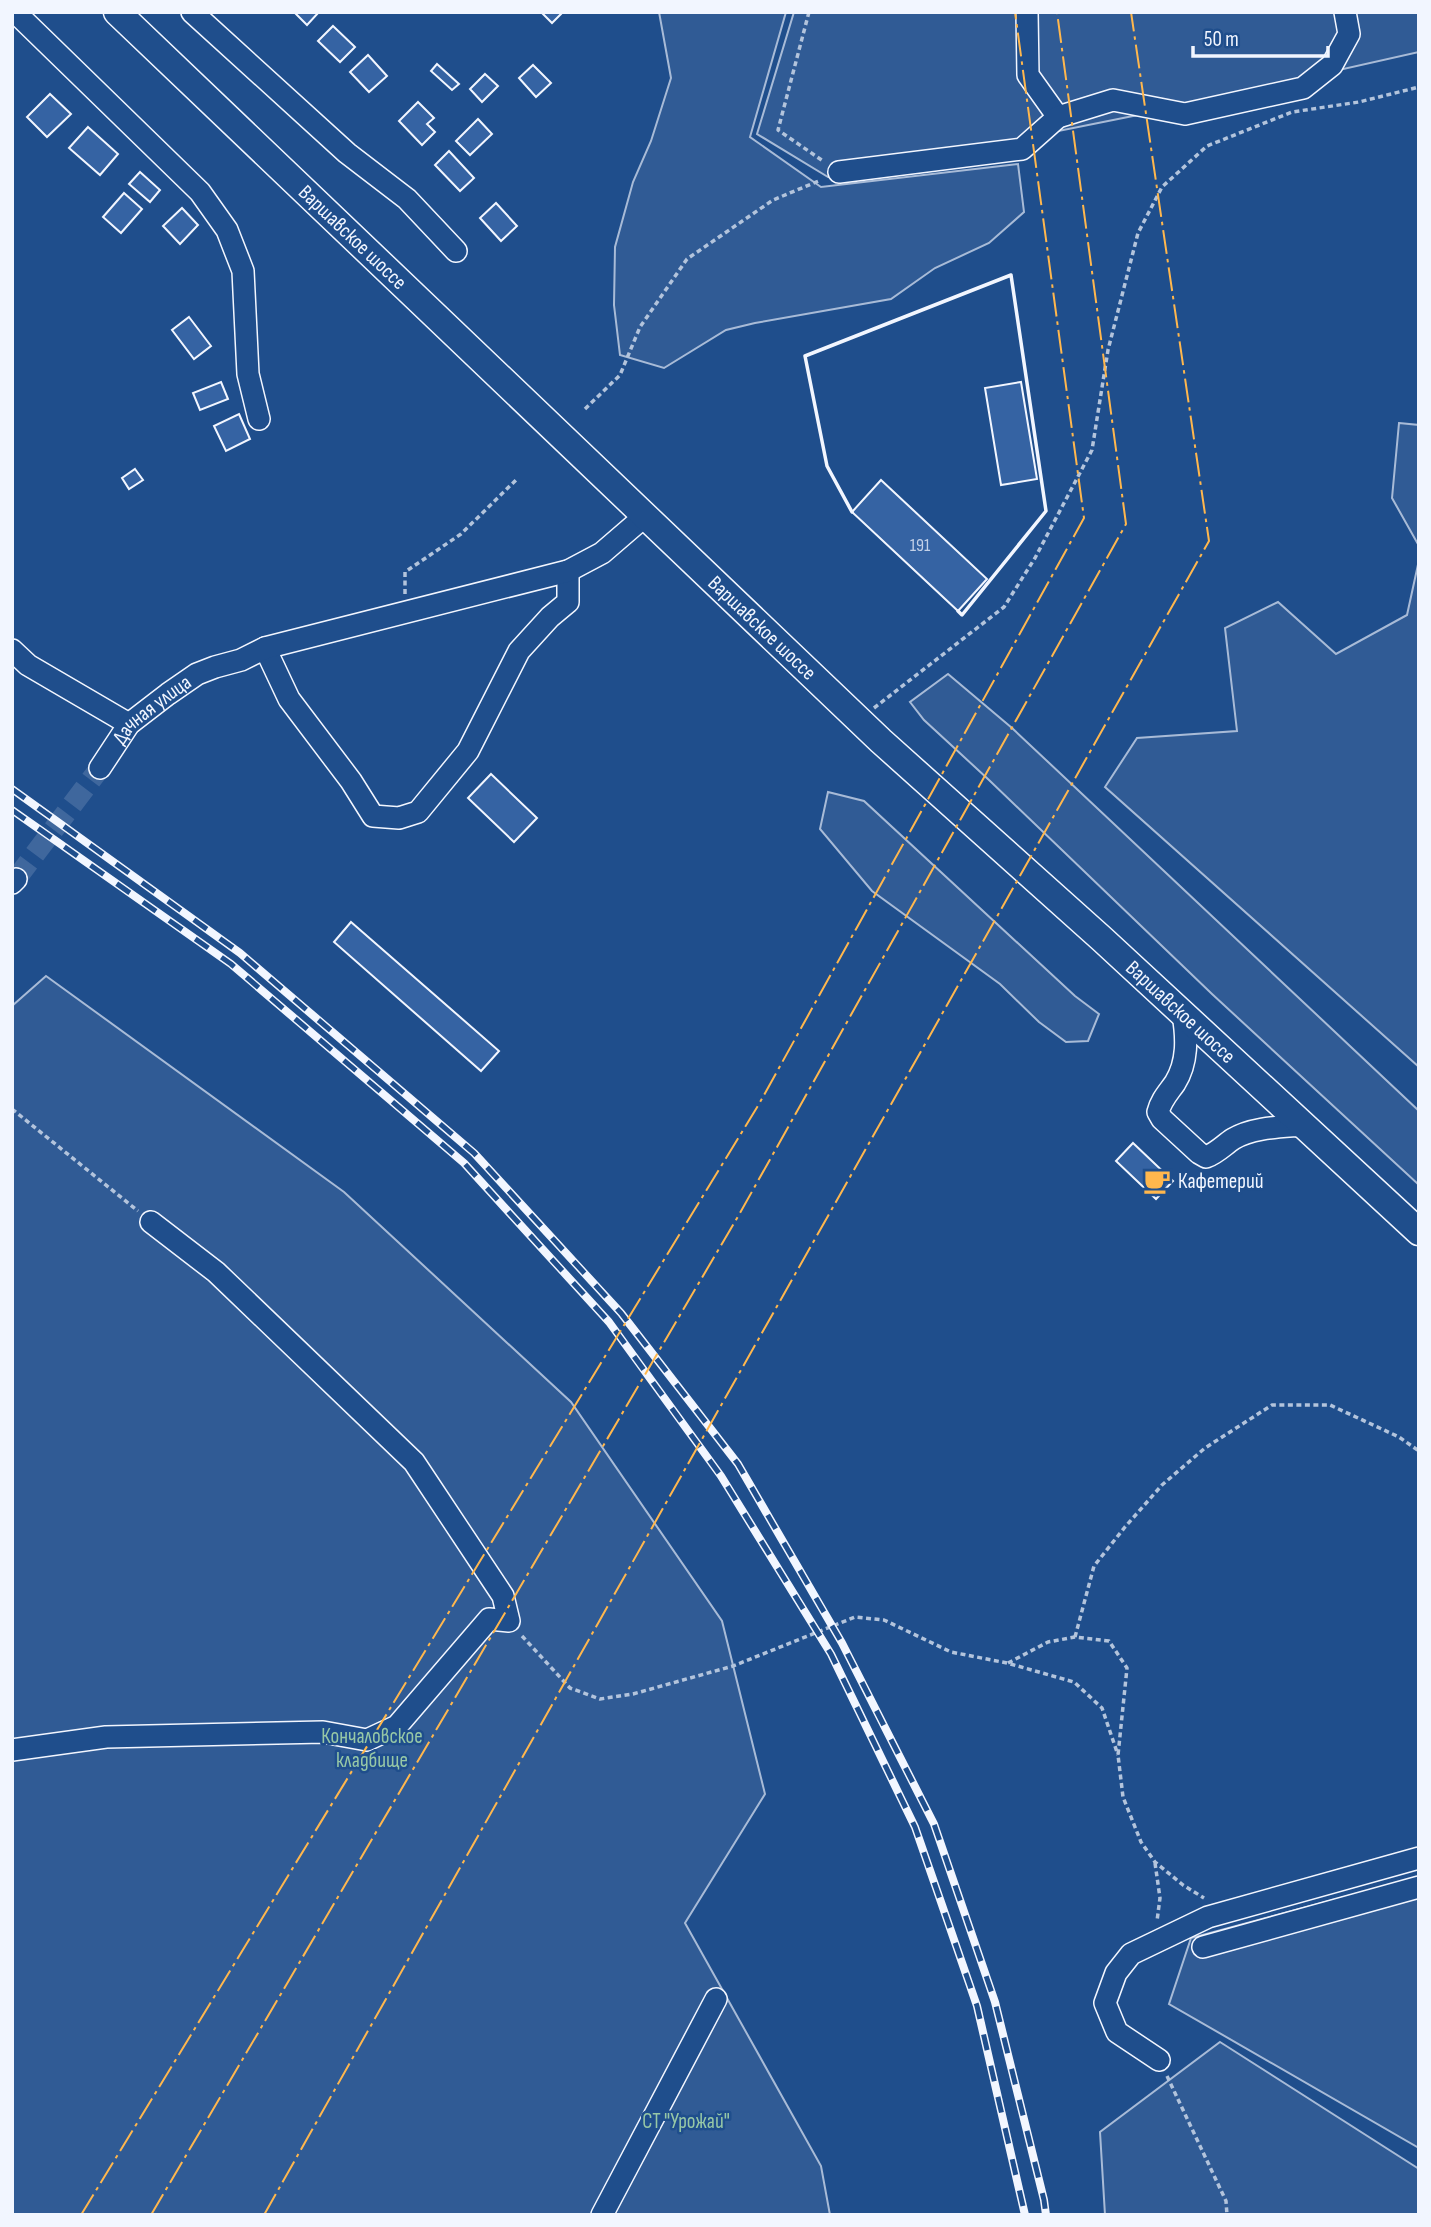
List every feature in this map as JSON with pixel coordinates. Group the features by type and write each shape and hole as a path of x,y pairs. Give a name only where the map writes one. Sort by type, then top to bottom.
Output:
{"main road":[{"name":"Варшавское шоссе","path":"117,12 859,720 1419,1232"}],"street":[{"path":"15,12 200,192 227,230 243,271 248,374 259,419"},
{"path":"192,12 347,153 407,199 456,251"},
{"path":"1027,12 1028,75 1058,117"},
{"path":"839,172 1022,149 1058,117 1113,100 1185,114 1303,88 1332,65 1338,55 1349,34 1345,12"},
{"name":"Дачная улица","path":"100,768 129,724 197,674 241,660 265,648 568,570 602,553 645,516"},
{"path":"265,648 289,699 351,781 373,816 398,818 418,812 468,751 519,651 550,617 568,602 568,570"},
{"path":"12,650 28,665 129,724"},
{"path":"1183,1014 1185,1059 1176,1082 1160,1102 1158,1111 1161,1119 1206,1157 1215,1154 1235,1137 1259,1130 1304,1125"},
{"path":"12,1750 106,1737 323,1732 367,1740 397,1726 489,1619 509,1621 503,1596 414,1462 216,1272 151,1222"},
{"path":"1159,2060 1117,2032 1105,2003 1116,1973 1131,1954 1208,1917 1419,1858"},
{"path":"1203,1947 1419,1887"},
{"path":"602,2215 716,1999"}],"path":[{"path":"809,12 778,130 839,172"},
{"path":"859,720 1004,607 1035,558 1092,450 1108,350 1138,233 1162,187 1207,146 1292,112 1359,102 1419,87"},
{"path":"585,408 620,376 640,327 687,259 773,200 839,172"},
{"path":"404,612 405,572 461,534 518,478"},
{"path":"12,1109 151,1222"},
{"path":"1075,1637 1094,1566 1125,1527 1163,1485 1205,1448 1272,1405 1330,1405 1399,1437 1419,1451"},
{"path":"509,1621 570,1688 600,1699 632,1694 733,1665 855,1617 884,1620 951,1652 1007,1663 1074,1682 1102,1708 1118,1755 1123,1797 1140,1842 1155,1862 1183,1885 1226,1912"},
{"path":"1007,1663 1048,1642 1075,1637 1109,1641 1127,1668 1118,1755"},
{"path":"1155,1862 1160,1898 1156,1931"},
{"path":"1159,2060 1226,2201 1227,2215"}],"shaded area":[{"path":"659,12 786,12 750,137 821,187 1018,164 1024,212 989,243 935,268 891,299 726,330 664,368 620,355 614,305 615,247 633,182 651,141 671,78"},
{"path":"794,12 1419,12 1419,52 1143,114 828,177 757,134"},
{"path":"1399,423 1419,425 1419,546 1392,498"},
{"path":"1419,560 1419,1067 1105,787 1137,738 1237,731 1225,628 1278,602 1336,654 1407,615"},
{"path":"948,674 1012,728 1419,1111 1419,1185 1212,994 924,720 910,702"},
{"path":"828,792 864,801 1075,996 1099,1014 1088,1041 1066,1042 1039,1022 1000,984 872,891 820,829"},
{"name":"Кончаловское кладбище","path":"46,976 344,1192 571,1402 722,1621 765,1794 685,1923 821,2166 830,2215 12,2215 12,1006"},
{"path":"1419,1877 1419,2148 1169,2004 1191,1938"},
{"path":"1220,2042 1419,2169 1419,2215 1105,2215 1100,2132"}],"building":[{"path":"294,12 319,12 307,25"},
{"path":"541,12 563,12 552,23"},
{"path":"333,26 355,47 340,62 318,41"},
{"path":"368,55 387,76 369,92 350,72"},
{"path":"437,64 459,84 452,90 431,71"},
{"path":"533,65 551,83 536,97 519,78"},
{"path":"485,74 498,86 482,102 470,89"},
{"path":"50,94 71,114 47,137 27,117"},
{"path":"418,102 434,118 427,124 435,132 422,145 399,121"},
{"path":"478,119 492,134 470,155 456,141"},
{"path":"88,127 118,154 100,175 69,148"},
{"path":"449,151 474,178 460,191 435,165"},
{"path":"140,172 160,190 150,202 129,184"},
{"path":"124,193 142,209 121,233 103,217"},
{"path":"496,203 517,226 501,241 480,218"},
{"path":"182,208 198,225 180,244 163,226"},
{"path":"189,317 211,346 194,359 172,330"},
{"path":"221,382 228,399 200,410 193,393"},
{"path":"1021,382 1037,479 1001,485 985,388"},
{"path":"239,414 250,439 226,451 214,426"},
{"path":"135,469 143,480 129,489 122,478"},
{"path":"881,480 987,579 958,611 852,512"},
{"path":"491,774 537,818 514,842 468,798"},
{"path":"351,922 499,1051 481,1071 334,942"},
{"path":"1133,1143 1173,1181 1156,1199 1116,1161"}],"tunnel":[{"path":"16,879 100,768"}],"railway":[{"path":"12,789 240,953 474,1153 621,1313 738,1464 842,1643 934,1824 995,2002 1046,2215"},
{"path":"12,810 231,964 464,1163 609,1322 721,1476 831,1654 915,1827 977,2006 1025,2215"}],"wall":[{"path":"852,512 827,466 805,356 1011,275 1046,511 962,615 958,611"}],"power":[{"path":"81,2215 759,1104 1084,518 1015,12"},
{"path":"151,2215 740,1213 1126,524 1057,12"},
{"path":"264,2215 1209,541 1131,12"}],"place":[{"name":"Кафетерий","path":"1157,1181"}],"park label":[{"name":"СТ \"Урожай\"","path":"686,2121"}]}
